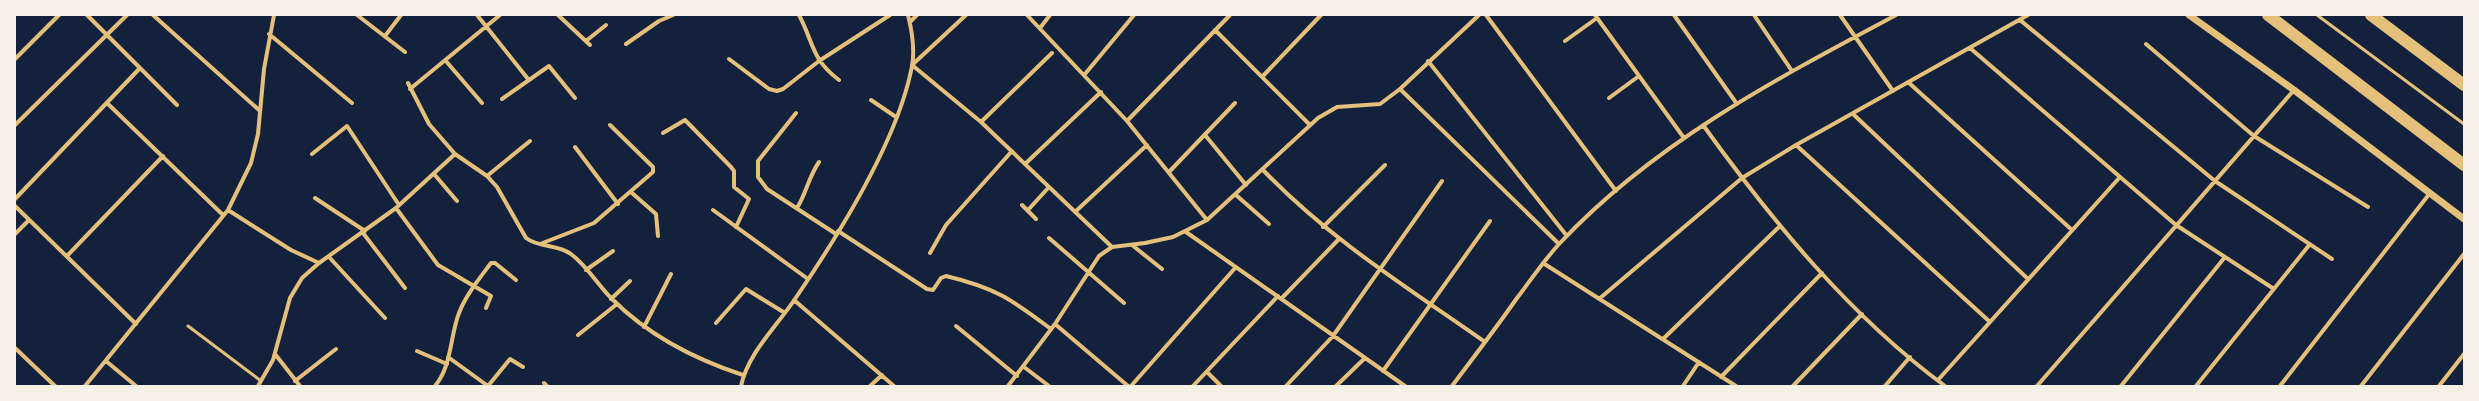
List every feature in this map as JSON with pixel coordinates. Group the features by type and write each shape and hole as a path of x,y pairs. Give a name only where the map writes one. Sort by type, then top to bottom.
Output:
{"highway":[{"path":"2268,15 2464,165"},
{"path":"2371,15 2464,84"}],"street":[{"path":"15,59 59,15"},
{"path":"87,15 177,105"},
{"path":"15,125 127,15"},
{"path":"153,15 259,110"},
{"path":"85,386 228,210 250,163 258,134 259,110 269,34 274,15"},
{"path":"357,15 405,52"},
{"path":"385,36 401,15"},
{"path":"477,15 528,79"},
{"path":"410,89 485,25 500,15"},
{"path":"558,15 590,45"},
{"path":"656,15 659,21"},
{"path":"626,44 659,21 673,15"},
{"path":"799,15 818,61 839,80"},
{"path":"729,59 769,89 777,91 783,90 818,61 890,15"},
{"path":"741,386 744,374 808,279 837,232 874,165 896,117 912,65 910,22 908,15"},
{"path":"910,22 917,15"},
{"path":"912,65 966,15"},
{"path":"1027,15 1085,74 1127,121 1207,220"},
{"path":"1040,28 1050,15"},
{"path":"1085,74 1134,15"},
{"path":"1127,121 1230,15"},
{"path":"1262,77 1321,15"},
{"path":"1008,386 1024,367 1055,324 1099,256 1112,247 1159,241 1186,232 1207,220 1236,195 1318,118 1337,107 1380,104 1400,89 1428,61 1479,15"},
{"path":"1486,15 1616,191"},
{"path":"1674,15 1737,104"},
{"path":"1754,15 1792,71"},
{"path":"1840,15 1892,91"},
{"path":"1452,386 1543,263 1567,236 1616,191 1703,125 1792,71 1896,15"},
{"path":"1599,299 1742,178 1796,145 2028,15"},
{"path":"2188,15 2294,90 2464,220"},
{"path":"1565,41 1596,17 1684,138"},
{"path":"2020,20 2215,181 2332,259"},
{"path":"586,41 606,25"},
{"path":"1215,30 1310,125"},
{"path":"269,34 352,103"},
{"path":"2146,44 2254,136 2368,207"},
{"path":"1970,48 2176,225 2274,289"},
{"path":"981,122 1052,53"},
{"path":"445,60 482,103"},
{"path":"1428,61 1567,236"},
{"path":"912,65 981,122 1112,247"},
{"path":"502,99 528,79 549,66 575,98"},
{"path":"15,199 140,68"},
{"path":"1608,98 1639,76"},
{"path":"1908,82 2072,230"},
{"path":"408,84 429,124 455,154 487,176 504,198 521,232 532,242 563,249 586,270 611,299 644,327 688,353 715,366 744,374"},
{"path":"1400,89 1559,244"},
{"path":"2037,386 2294,90"},
{"path":"1025,164 1101,92"},
{"path":"871,100 896,117"},
{"path":"107,102 223,215"},
{"path":"1169,172 1235,104"},
{"path":"796,113 763,154 756,169 761,184 926,289 933,290 941,278 946,276 981,285 1009,298 1051,329"},
{"path":"1852,114 2028,279"},
{"path":"663,133 685,120 731,167 734,172 734,187 749,199 736,226"},
{"path":"539,244 594,223 632,193 654,169 610,125"},
{"path":"1703,125 1780,226 1822,273 1862,314 1945,386"},
{"path":"312,154 347,126 397,206 438,265 491,297 486,308"},
{"path":"1205,135 1246,185"},
{"path":"487,176 530,141"},
{"path":"1075,212 1147,145"},
{"path":"1796,145 1990,322"},
{"path":"575,147 618,204"},
{"path":"930,253 946,225 1012,151"},
{"path":"258,386 275,354 290,298 302,278 319,263 364,232 397,206 455,154"},
{"path":"67,256 162,156"},
{"path":"797,208 805,195 808,178 819,162"},
{"path":"1323,227 1385,165"},
{"path":"1263,170 1338,240 1485,342"},
{"path":"434,174 457,201"},
{"path":"1938,380 2120,177"},
{"path":"1286,386 1333,336 1442,181"},
{"path":"1028,210 1049,187"},
{"path":"632,193 656,214 658,236"},
{"path":"2280,386 2430,193"},
{"path":"1236,195 1269,224"},
{"path":"315,198 364,232 406,288"},
{"path":"1022,205 1036,219"},
{"path":"15,206 136,324"},
{"path":"228,210 291,250 319,263"},
{"path":"713,210 808,279"},
{"path":"15,234 29,220"},
{"path":"1383,371 1490,221"},
{"path":"1662,339 1780,226"},
{"path":"1186,232 1405,386"},
{"path":"1049,238 1124,303"},
{"path":"1193,386 1338,240"},
{"path":"1131,244 1162,269"},
{"path":"2196,386 2310,244"},
{"path":"586,270 613,251"},
{"path":"2361,386 2464,254"},
{"path":"329,257 385,318"},
{"path":"2120,386 2225,257"},
{"path":"435,386 446,364 459,312 474,286 492,263 495,263 516,280"},
{"path":"1543,263 1736,386"},
{"path":"1055,324 1130,386 1236,267"},
{"path":"1721,376 1822,273"},
{"path":"644,327 671,274"},
{"path":"611,299 630,280"},
{"path":"716,323 746,289 784,313"},
{"path":"794,300 894,386"},
{"path":"578,335 617,304"},
{"path":"1793,386 1862,314"},
{"path":"956,326 1017,376"},
{"path":"15,348 55,386"},
{"path":"295,381 336,349"},
{"path":"417,352 446,364"},
{"path":"275,354 300,386"},
{"path":"2439,386 2464,354"},
{"path":"448,357 488,386 510,359 523,367"},
{"path":"1885,386 1910,357"},
{"path":"1336,386 1365,358"},
{"path":"106,361 136,386"},
{"path":"1683,386 1699,362"},
{"path":"1024,367 1049,386"},
{"path":"1207,372 1220,386"},
{"path":"870,386 882,375"}],"lane":[{"path":"2317,15 2464,124"},
{"path":"188,326 261,381"}]}
